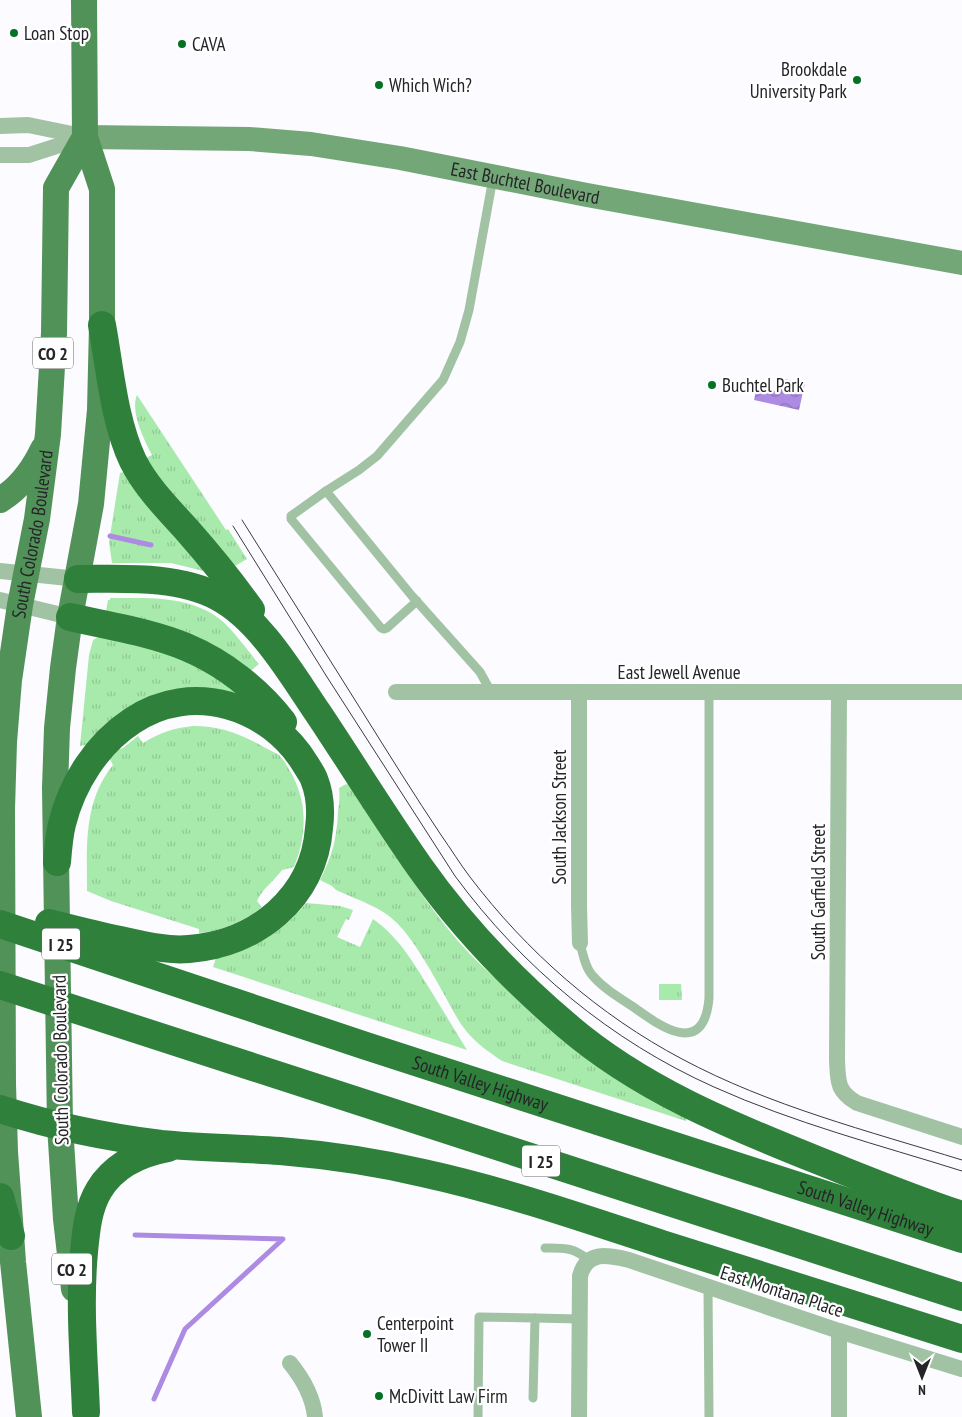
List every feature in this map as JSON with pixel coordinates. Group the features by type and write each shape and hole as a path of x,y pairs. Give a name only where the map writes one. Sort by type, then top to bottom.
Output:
{"highway":[{"path":"102,325 119,420 134,463 154,492 238,592 419,866 475,938 504,968 569,1028 613,1061 640,1078 709,1115 769,1141 892,1190 962,1215"},
{"path":"78,579 156,581 204,590 219,597 246,618 260,631 282,660"},
{"path":"0,909 70,928 158,947 189,949 213,946 237,938 262,925 277,913 292,898 303,882 314,856 319,832 320,810 314,779 306,756 278,716 246,683 227,670 186,648 145,634 70,618"},
{"path":"57,862 59,837 64,815 78,782 87,767 103,746 125,726 149,711 166,705 183,702 217,703 233,706 250,713 277,730 288,741 298,752 314,779"},
{"name":"South Valley Highway","path":"0,924 348,1040 962,1239"},
{"name":"I 25","path":"0,984 962,1297"},
{"path":"0,1000 145,1043 331,1092"},
{"path":"2,1110 60,1126 114,1137 162,1144 296,1153 423,1172 483,1187 560,1210 850,1305 962,1339"},
{"path":"86,1414 82,1269 89,1213 96,1194 107,1178 116,1170 134,1158 147,1153 176,1147 222,1147"},
{"path":"0,1197 11,1236"}],"main road":[{"name":"South Colorado Boulevard","path":"84,0 85,137 102,190 100,410 91,504 70,618 63,668 57,728 55,788 60,1126 67,1229 86,1414"},
{"name":"South Colorado Boulevard","path":"29,1417 11,1236 2,1110 4,742 9,680 10,603 26,574 37,518 48,434 54,333 56,188 85,137"},
{"name":"East Buchtel Boulevard","path":"85,137 249,139 294,142 400,158 614,200 962,263"},
{"path":"0,500 26,478 38,458 48,434"},
{"path":"0,650 7,668 9,680"}],"street":[{"path":"0,126 28,125 85,137"},
{"path":"0,155 29,155 85,137"},
{"path":"0,571 78,579"},
{"path":"10,603 70,618"},
{"name":"East Jewell Avenue","path":"396,692 962,692"},
{"name":"South Jackson Street","path":"579,692 580,943"},
{"name":"South Garfield Street","path":"839,692 837,1060 841,1091 850,1099 866,1107 962,1137"},
{"name":"East Montana Place","path":"589,1260 594,1257 604,1256 622,1259 839,1331 962,1369"},
{"path":"579,1417 580,1276 584,1264 589,1260"},
{"path":"839,1331 839,1417"},
{"path":"290,1363 308,1391 315,1417"}],"lane":[{"path":"417,601 387,628 381,628 291,519 291,516 377,456 443,380 460,342 469,310 494,176"},
{"path":"326,490 417,601 480,672 491,692"},
{"path":"580,943 592,975 606,988 652,1021 678,1033 694,1030 702,1024 708,1012 709,998 709,692"},
{"path":"545,1248 566,1248 579,1252 589,1260"},
{"path":"708,1288 709,1417"},
{"path":"478,1417 479,1317 579,1319"},
{"path":"534,1398 535,1318"}],"green space":[{"path":"137,395 247,559 235,566 165,489 144,459 152,455 142,434 135,409"},
{"path":"127,471 212,573 171,563 112,563 109,542 120,473"},
{"path":"110,598 154,598 196,606 209,612 226,624 259,664 248,673 105,617"},
{"path":"100,636 134,643 197,664 245,697 222,690 207,689 89,744 80,746 89,655 93,640"},
{"path":"193,726 212,727 229,731 245,737 279,755 296,783 303,807 304,819 301,843 294,867 282,870 262,893 257,901 262,907 248,917 232,924 216,930 199,933 199,929 111,901 87,891 89,825 96,794 103,779 113,765 109,757 138,736 143,743 167,731"},
{"path":"351,783 420,891 459,942 481,965 505,986 688,1114 686,1121 502,1061 483,1048 471,1036 458,1019 416,948 397,923 376,908 336,890 320,880 331,855 335,839 339,788"},
{"path":"306,903 340,906 353,910 349,920 346,919 337,937 360,947 373,919 391,934 412,962 467,1050 213,967 216,958 254,945 277,931"},
{"path":"659,984 681,984 682,1000 659,1000"}],"water":[{"path":"783,379 805,383 799,410 754,400 757,387 780,392"}],"waterway":[{"path":"110,536 151,545"},
{"path":"135,1235 283,1239 185,1329 154,1399"}],"tram line":[{"path":"242,520 431,820 470,877 516,931 566,980 593,1002 651,1042 715,1076 784,1104 855,1128 962,1160"},
{"path":"233,526 327,677 455,876 509,941 539,971 604,1024 676,1068 714,1087 806,1123 962,1171"}],"place":[{"name":"Loan Stop","path":"14,33"},
{"name":"CAVA","path":"182,44"},
{"name":"Brookdale University Park","path":"857,80"},
{"name":"Which Wich?","path":"379,85"},
{"name":"Buchtel Park","path":"712,385"},
{"name":"Centerpoint Tower II","path":"367,1334"},
{"name":"McDivitt Law Firm","path":"379,1396"}]}
